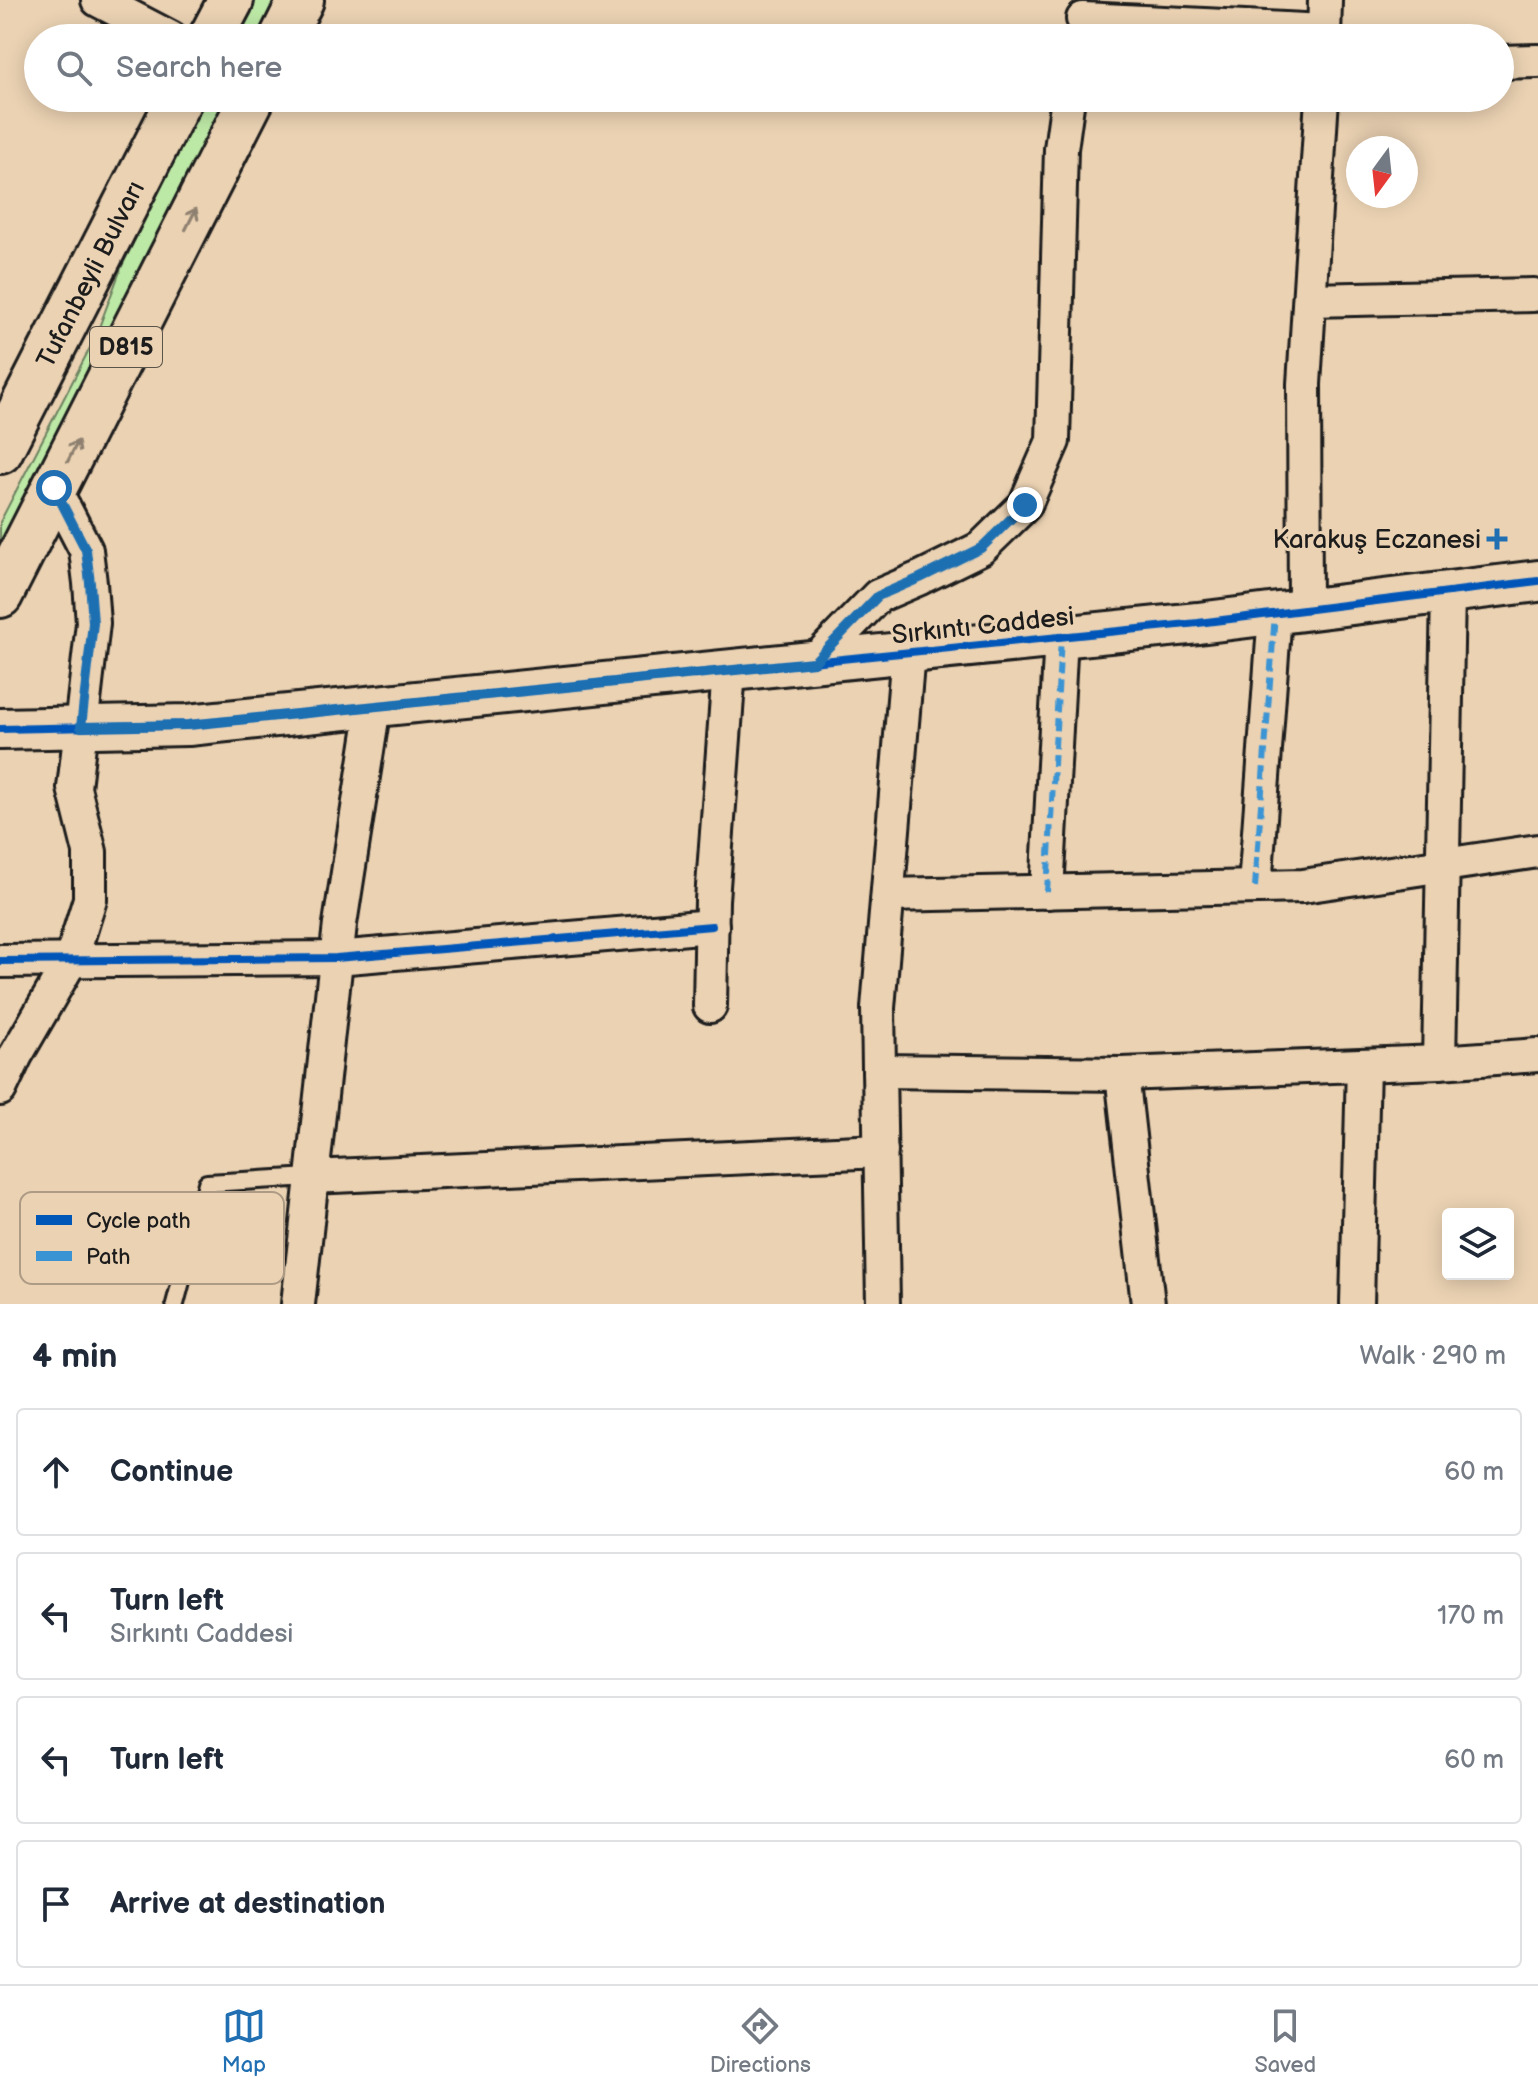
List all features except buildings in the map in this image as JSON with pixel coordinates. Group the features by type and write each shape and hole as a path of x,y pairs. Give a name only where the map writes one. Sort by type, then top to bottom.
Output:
{"highway":[{"path":"218,24 231,0"},
{"path":"289,24 301,0"},
{"name":"Tufanbeyli Bulvarı","path":"0,451 173,112"},
{"name":"D815","path":"0,595 245,112"}],"street":[{"path":"98,0 144,24"},
{"path":"1083,19 1324,23"},
{"path":"1514,62 1538,61"},
{"path":"814,662 878,596 981,548 1025,505 1031,493 1053,441 1061,149 1066,112"},
{"path":"1255,887 1290,611 1321,112"},
{"path":"1310,300 1533,295"},
{"path":"0,1089 71,960 90,899 90,852 74,788 93,623 90,583 86,550 54,488"},
{"name":"Sırkıntı Caddesi","path":"0,729 188,725 1198,623 1538,581"},
{"path":"1439,1062 1448,592"},
{"path":"1047,892 1061,637"},
{"path":"883,1304 878,1008 908,652"},
{"path":"710,1006 712,926 729,670"},
{"path":"298,1304 336,958 374,706"},
{"path":"888,895 1303,886 1538,851"},
{"path":"0,961 336,958 712,926"},
{"path":"879,1071 1122,1074 1439,1062 1538,1055"},
{"path":"1357,1304 1363,1065"},
{"path":"1122,1074 1148,1304"},
{"path":"312,1177 881,1151"}],"lane":[{"path":"205,1192 207,1183 312,1177"},
{"path":"175,1304 180,1284"}],"green space":[{"path":"254,0 275,0 263,24 242,24"},
{"path":"198,112 219,112 0,544 0,522 95,338 122,266"}],"marked path":[{"path":"1255,887 1275,613"},
{"path":"1047,892 1061,637"}],"cycle path":[{"path":"0,729 188,725 1198,623 1538,581"},
{"path":"0,961 336,958 712,926"}],"place":[{"name":"Karakuş Eczanesi","path":"1497,539"}],"route":[{"path":"54,488 86,550 90,583 93,623 81,727 188,725 814,662 878,596 981,548 1025,505"}]}
